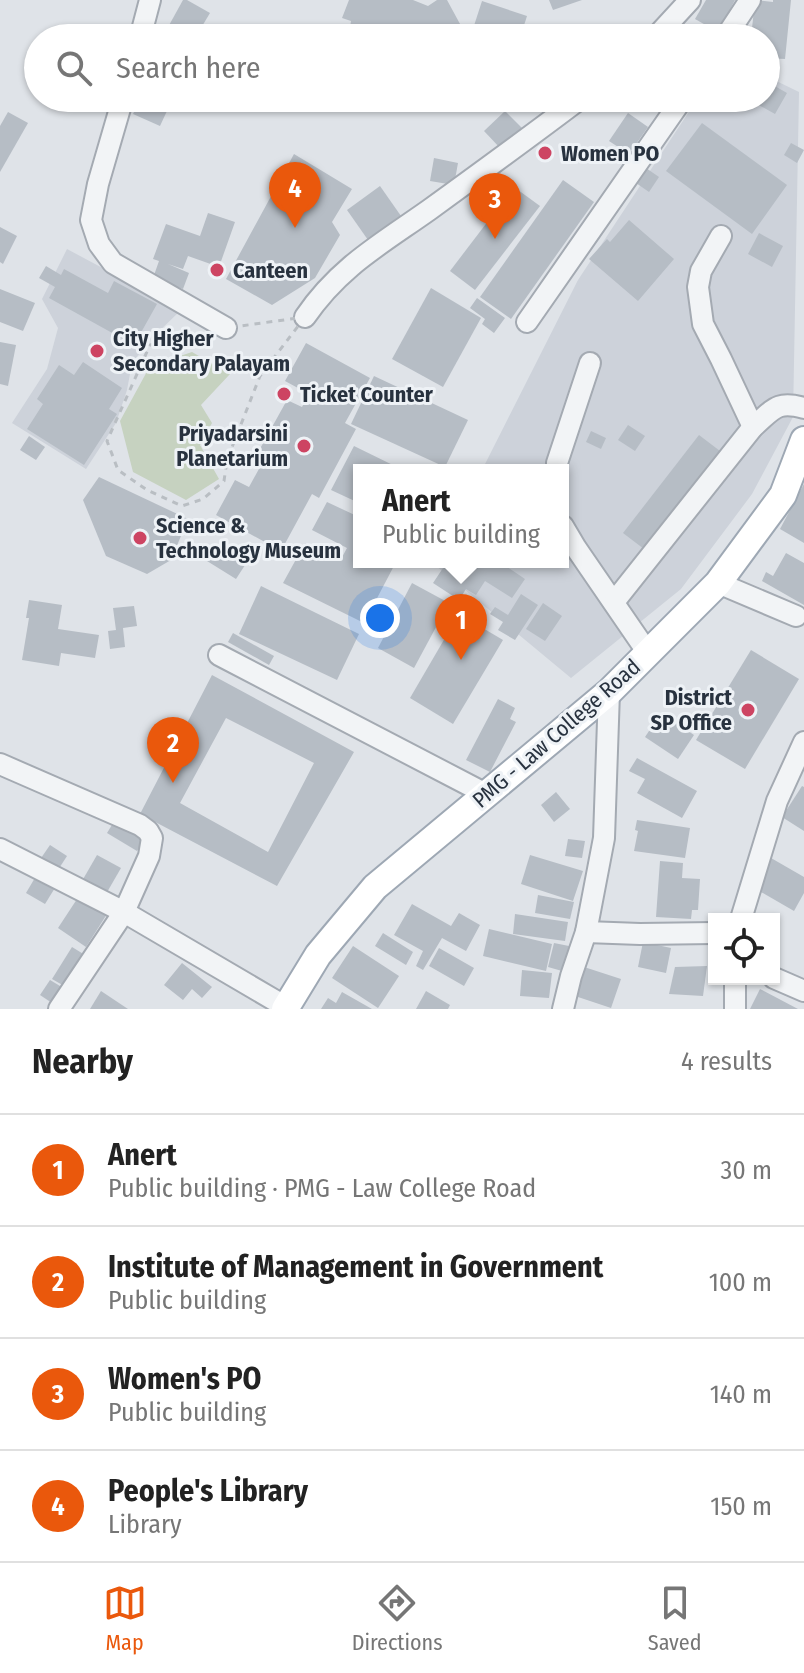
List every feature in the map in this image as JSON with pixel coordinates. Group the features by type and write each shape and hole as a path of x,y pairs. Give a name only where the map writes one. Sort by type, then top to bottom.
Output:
{"main road":[{"name":"PMG - Law College Road","path":"286,1008 318,955 375,887 609,692 718,583 783,495 804,440"}],"street":[{"path":"144,24 150,0"},
{"path":"668,24 690,0"},
{"path":"734,24 750,0"},
{"path":"119,112 91,220 99,244 113,263 226,328"},
{"path":"305,317 321,294 360,257 562,112"},
{"path":"527,322 673,112"},
{"path":"721,236 701,271 698,287 703,324 753,427"},
{"path":"557,464 590,363"},
{"path":"614,602 753,427 777,406 790,404 804,408"},
{"path":"569,536 648,653"},
{"path":"718,583 796,616"},
{"path":"219,655 486,794"},
{"path":"563,1009 586,932 604,838 609,692"},
{"path":"743,913 777,801 804,742"},
{"path":"0,764 140,825 152,838 149,856 124,912 59,1009"},
{"path":"0,849 124,912 286,1008"},
{"path":"586,932 708,933"},
{"path":"780,981 804,991"},
{"path":"735,985 735,1009"}],"path":[{"path":"305,317 260,376 227,460 224,481 203,499 182,506 147,490 118,470 107,441 150,345 226,328 305,317"}],"shaded area":[{"path":"780,83 799,92 793,417 752,494 681,589 571,678 439,568 569,568 569,464 485,464 578,280 689,112 780,112"},
{"name":"City Higher Secondary Palayam","path":"67,249 181,310 132,363 116,423 86,469 12,423 47,369 58,328 42,299"}],"green space":[{"path":"192,352 230,374 201,405 212,423 200,445 219,479 186,500 133,472 120,421 150,366"}],"building":[{"path":"183,0 210,13 203,24 170,24"},
{"path":"349,0 413,0 428,6 437,0 447,0 460,24 350,24 351,21 342,18"},
{"path":"549,0 582,0 553,10"},
{"path":"706,0 735,0 722,24 704,24 695,19"},
{"path":"755,0 791,0 785,59 780,59 780,24 752,24"},
{"path":"482,1 527,16 524,24 475,24"},
{"path":"780,89 787,93 780,105"},
{"path":"8,112 28,123 0,172 0,126"},
{"path":"134,112 166,112 160,126"},
{"path":"504,112 522,128 501,149 484,131"},
{"path":"628,113 648,127 629,154 609,141"},
{"path":"702,123 787,185 752,234 666,171"},
{"path":"791,143 804,150 797,163 784,155"},
{"path":"294,154 352,189 332,222 340,235 315,278 272,305 226,279"},
{"path":"434,158 458,163 454,185 430,181"},
{"path":"646,168 659,177 649,192 636,183"},
{"path":"563,180 594,202 511,319 480,297"},
{"path":"380,186 401,216 368,240 347,210"},
{"path":"514,187 540,206 475,290 450,271"},
{"path":"208,213 235,222 219,267 188,256 183,269 168,264 189,273 183,289 153,278 159,261 153,259 166,224 200,236"},
{"path":"629,220 674,259 638,301 589,259 607,239 610,242"},
{"path":"0,227 17,236 3,264 0,262"},
{"path":"759,233 783,246 772,267 748,254"},
{"path":"46,266 61,275 64,269 108,293 114,281 157,304 134,345 49,298 55,287 39,278"},
{"path":"431,288 481,318 443,387 392,359"},
{"path":"0,289 35,303 23,331 0,322"},
{"path":"477,298 505,318 494,333 482,324 485,319 470,308"},
{"path":"0,342 16,345 8,386 0,384"},
{"name":"Priyadarsini Planetarium","path":"306,343 370,378 345,423 356,429 319,498 312,494 281,551 216,515 235,480 249,487 260,467 252,463 287,400 302,407 309,394 285,381"},
{"path":"83,362 122,388 109,409 117,414 84,465 27,429 43,404 37,399 59,365 74,375"},
{"path":"374,376 468,420 446,464 438,464 351,424"},
{"path":"628,425 645,436 635,451 618,440"},
{"path":"591,431 606,438 601,449 586,442"},
{"path":"699,435 720,451 644,549 623,533"},
{"path":"29,436 45,447 36,460 20,450"},
{"path":"354,446 391,464 353,464 353,500 331,490"},
{"name":"Science & Technology Museum","path":"99,477 188,519 171,560 147,574 106,556 83,500"},
{"path":"804,484 804,543 780,529"},
{"path":"327,502 353,514 353,568 393,568 364,623 283,583 305,543 340,561 347,548 312,530"},
{"path":"218,544 247,562 236,579 207,561"},
{"path":"786,553 804,563 804,605 762,581 766,572 773,576"},
{"path":"443,568 509,568 525,579 512,598 485,581 476,595 466,589 459,600 433,583"},
{"path":"412,583 449,603 414,668 378,648"},
{"path":"261,586 359,634 337,680 239,634"},
{"path":"521,594 538,605 515,640 498,630 503,622 490,614 495,607 508,615"},
{"path":"29,600 62,605 58,629 99,635 95,658 61,653 59,666 22,660"},
{"path":"543,603 562,616 545,641 526,629"},
{"path":"134,606 137,626 123,628 125,647 110,649 108,631 116,630 113,608"},
{"path":"459,614 503,640 453,724 410,698"},
{"path":"233,633 274,656 269,665 228,642"},
{"name":"District SP Office","path":"751,650 799,679 745,769 696,740"},
{"path":"212,675 354,752 277,886 140,814","holes":["226,718 314,763 268,852 180,803"]},
{"path":"498,699 515,708 510,719 516,722 490,772 466,760"},
{"path":"661,713 694,735 678,759 645,737"},
{"path":"637,758 697,791 682,818 637,793 645,779 629,771"},
{"path":"804,787 804,831 782,817"},
{"path":"556,792 570,809 554,822 541,805"},
{"path":"115,820 145,839 137,851 107,833"},
{"path":"637,820 690,828 685,858 634,851"},
{"path":"568,839 585,841 582,858 565,856"},
{"path":"50,845 67,856 56,873 39,861"},
{"path":"97,855 121,868 106,894 82,881"},
{"path":"530,855 583,871 573,901 521,884"},
{"path":"771,858 804,877 804,893 794,911 754,888"},
{"path":"660,861 683,863 682,878 700,879 698,910 692,910 691,919 656,917"},
{"path":"39,871 58,883 45,904 26,893"},
{"path":"538,895 574,902 570,919 535,913"},
{"path":"79,896 107,914 86,947 58,928"},
{"path":"412,904 451,926 459,913 480,925 466,951 442,938 423,970 416,966 423,951 394,935"},
{"path":"515,914 568,922 565,941 513,934"},
{"path":"489,929 552,944 546,971 483,956"},
{"path":"383,933 413,952 406,965 375,946"},
{"path":"643,942 671,948 666,973 638,967"},
{"path":"554,943 569,946 562,971 548,967"},
{"path":"353,946 399,976 378,1008 332,978"},
{"path":"72,947 85,955 66,987 52,979"},
{"path":"439,948 474,968 464,986 429,966"},
{"path":"182,963 212,987 202,998 192,989 183,1000 164,985"},
{"path":"581,966 621,979 611,1008 572,995"},
{"path":"707,966 703,996 669,994 675,967"},
{"path":"522,970 552,973 549,998 520,996"},
{"path":"50,980 65,989 55,1005 40,995"},
{"path":"760,989 798,1009 750,1009"},
{"path":"101,991 128,1009 90,1009"},
{"path":"426,991 450,1005 448,1009 416,1009"},
{"path":"342,992 372,1009 321,1009 328,998 336,1003"}],"place":[{"name":"Women PO","path":"545,153"},
{"name":"People's Library","path":"295,228"},
{"name":"Women's PO","path":"495,239"},
{"name":"Canteen","path":"217,270"},
{"name":"City Higher Secondary Palayam","path":"97,351"},
{"name":"Ticket Counter","path":"284,394"},
{"name":"Priyadarsini Planetarium","path":"304,446"},
{"name":"Science & Technology Museum","path":"140,538"},
{"name":"Anert","path":"461,660"},
{"name":"District SP Office","path":"748,710"},
{"name":"Institute of Management in Government","path":"173,783"}]}
